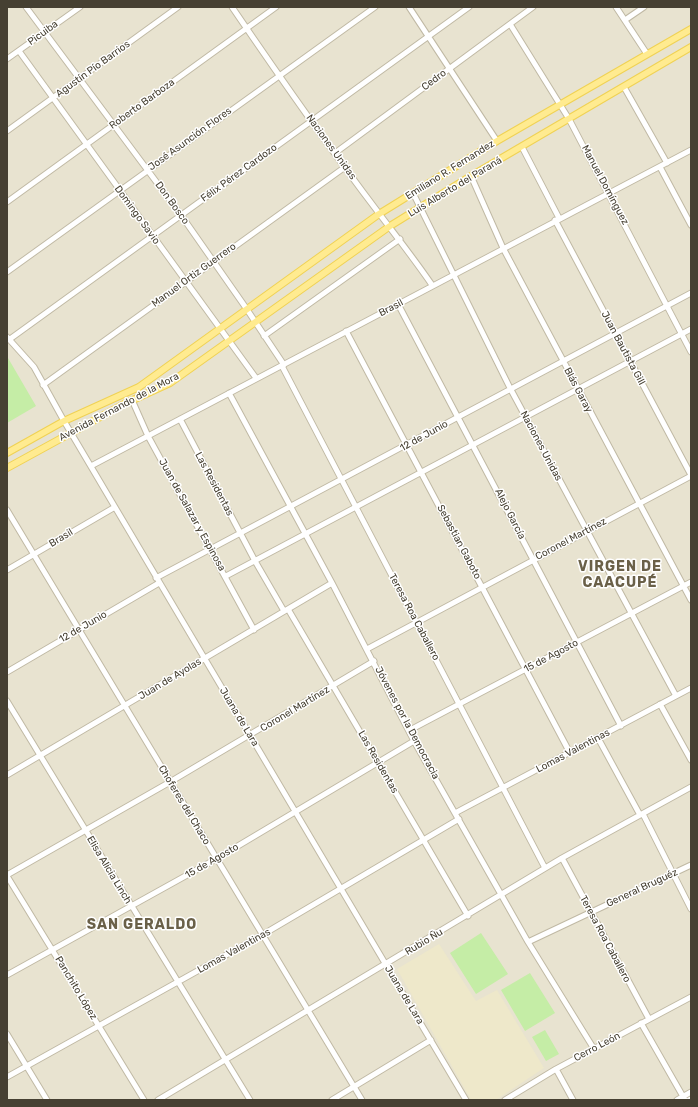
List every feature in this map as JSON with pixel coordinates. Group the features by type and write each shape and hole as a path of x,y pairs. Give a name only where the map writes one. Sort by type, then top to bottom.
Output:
{"main road":[{"name":"Emiliano R. Fernandez","path":"219,328 379,214 497,141 691,29"},
{"name":"Luis Alberto del Paraná","path":"228,341 254,321 390,226 471,176 691,47"},
{"name":"Avenida Fernando de la Mora","path":"7,453 64,422 139,386 219,328"},
{"name":"Avenida Fernando de la Mora","path":"7,468 132,400 170,383 228,341"}],"street":[{"name":"Don Bosco","path":"26,7 80,77 181,215 246,308 283,366"},
{"name":"Picuiba","path":"7,59 80,7"},
{"name":"Agustín Pío Barrios","path":"7,130 178,7"},
{"name":"Naciones Unidas","path":"232,7 246,29 345,167 379,214 400,238 432,285"},
{"name":"Roberto Barboza","path":"7,202 276,7"},
{"name":"José Asunción Flores","path":"7,272 375,7"},
{"path":"409,7 497,141"},
{"name":"Félix Pérez Cardozo","path":"8,338 469,7"},
{"name":"Cedro","path":"335,153 533,7"},
{"path":"616,7 647,54"},
{"path":"625,20 644,7"},
{"name":"Manuel Domínguez","path":"510,24 569,119 609,192 691,352"},
{"name":"Domingo Savio","path":"19,50 256,378"},
{"path":"624,87 668,163"},
{"name":"Juan Bautista Gill","path":"522,147 615,334 691,475"},
{"name":"Brasil","path":"91,466 256,378 283,366 557,219 691,150"},
{"name":"Manuel Ortiz Guerrero","path":"43,385 345,167"},
{"path":"660,167 691,225"},
{"name":"Blás Garay","path":"471,176 503,248 691,600"},
{"name":"Naciones Unidas","path":"413,193 422,206 510,388 676,696"},
{"path":"264,336 400,238"},
{"name":"12 de Junio","path":"7,672 80,630 158,580 211,549 407,445 510,388 691,293"},
{"name":"Alejo García","path":"398,304 474,443 621,726"},
{"path":"226,576 421,471 691,329"},
{"name":"Sebastian Gaboto","path":"346,331 570,753"},
{"name":"Juana de Lara","path":"8,338 34,367 64,422 466,1100"},
{"name":"Teresa Roa Caballero","path":"283,366 341,480 545,868"},
{"name":"Jóvenes por la Democracia","path":"229,393 374,662 410,730 414,741 528,942 594,1049"},
{"name":"Juan de Salazar y Espinosa","path":"132,400 148,436 226,576 254,630"},
{"name":"Las Residentas","path":"180,419 254,561 333,686 468,916"},
{"name":"Coronel Martínez","path":"367,649 691,475"},
{"name":"Brasil","path":"7,570 115,507"},
{"name":"Choferes del Chaco","path":"7,510 362,1100"},
{"name":"15 de Agosto","path":"410,730 691,582"},
{"name":"Juan de Ayolas","path":"7,775 332,583"},
{"name":"Coronel Martínez","path":"7,875 170,782 374,662"},
{"name":"Lomas Valentinas","path":"456,813 691,688"},
{"name":"Elisa Alicia Linch","path":"7,701 39,756 250,1100"},
{"path":"660,704 691,760"},
{"path":"598,738 674,873 691,909"},
{"name":"15 de Agosto","path":"7,975 216,859 414,741"},
{"name":"Rubio Ñu","path":"158,1100 308,1012 562,858 691,787"},
{"name":"Lomas Valentinas","path":"7,1077 262,935 459,818"},
{"name":"Teresa Roa Caballero","path":"562,858 649,1019"},
{"name":"General Bruguéz","path":"528,942 691,865"},
{"name":"Panchito López","path":"7,875 144,1100"},
{"name":"Cerro León","path":"505,1100 556,1069 691,997"},
{"path":"641,1023 684,1098"},
{"path":"7,1034 47,1100"},
{"path":"332,1100 431,1040"},
{"path":"556,1069 573,1100"},
{"path":"677,1100 684,1098 691,1092"}],"shaded area":[{"path":"7,7 691,7 691,1100 7,1100"},
{"path":"439,944 476,1001 497,990 544,1068 496,1100 471,1100 397,969"}],"green space":[{"path":"8,358 36,406 7,423 7,359"},
{"path":"481,933 508,974 476,994 450,953"},
{"path":"530,973 555,1013 525,1031 501,990"},
{"path":"545,1030 559,1054 546,1061 532,1037"}],"district":[{"name":"VIRGEN DE CAACUPÉ","path":"620,576"},
{"name":"SAN GERALDO","path":"142,925"}]}
